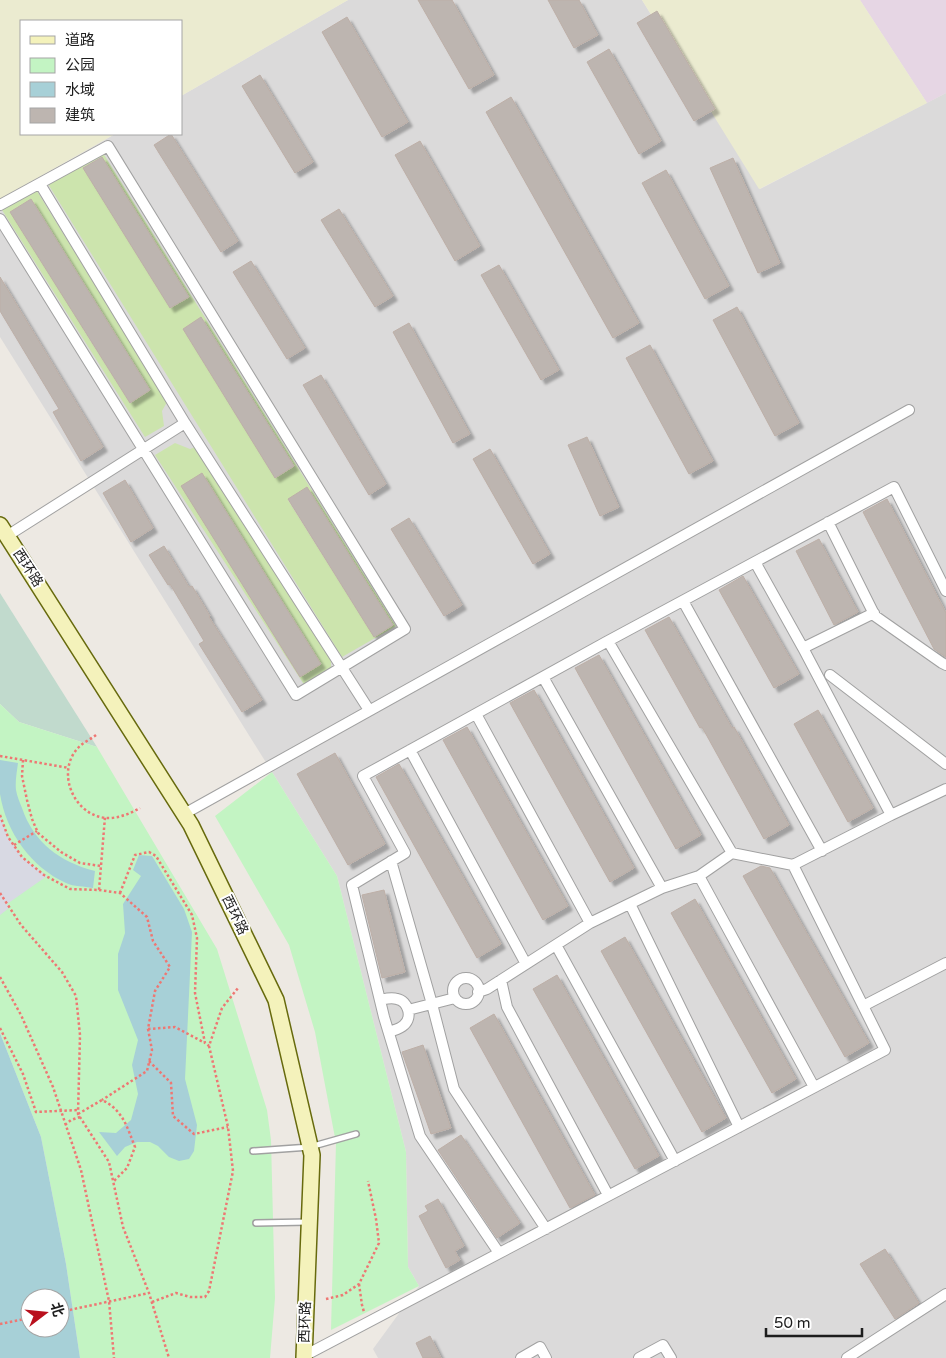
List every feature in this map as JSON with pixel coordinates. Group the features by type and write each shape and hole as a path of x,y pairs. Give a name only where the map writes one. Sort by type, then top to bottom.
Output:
{"main road":[{"name":"西环路","path":"3,531 191,825 276,1000 312,1155 304,1357"}],"street":[{"path":"0,206 108,146 405,629 296,695 0,219"},
{"path":"40,184 185,423 369,710"},
{"path":"184,814 909,410"},
{"path":"3,531 144,450 185,423"},
{"path":"499,1253 420,1136 389,1032 352,885 405,853 363,776 683,600 894,487 946,591"},
{"path":"828,522 875,616 946,665"},
{"path":"755,562 891,815"},
{"path":"683,600 822,851"},
{"path":"802,648 874,613"},
{"path":"608,641 732,853"},
{"path":"830,675 946,764"},
{"path":"543,677 662,888"},
{"path":"476,714 590,924"},
{"path":"410,750 526,964"},
{"path":"478,992 487,989 590,924 662,888 699,876 732,853 793,865 946,789"},
{"path":"391,861 454,1089 546,1228"},
{"path":"304,1357 885,1050 793,865"},
{"path":"699,876 814,1088"},
{"path":"630,904 739,1127"},
{"path":"556,945 675,1161"},
{"path":"863,1006 946,963"},
{"path":"460,980 472,980 475,983 478,992 476,999 469,1004 461,1003 455,998 454,986 460,980"},
{"path":"501,980 506,1007 608,1196"},
{"path":"408,1010 455,998"},
{"path":"380,1000 397,999 406,1004 408,1010 406,1024 389,1032"},
{"path":"847,1358 946,1294"},
{"path":"639,1358 664,1345 671,1358"},
{"path":"521,1358 540,1348 546,1358"}],"lane":[{"path":"253,1151 310,1147 356,1134"},
{"path":"256,1222 309,1222"}],"path":[{"path":"96,735 80,746 72,758 69,768 69,785 74,798 83,808 96,816 110,818 124,816 140,808"},
{"path":"0,756 69,768"},
{"path":"24,760 22,776 29,810 37,831 61,852 80,863 101,866"},
{"path":"0,815 8,837 22,856 44,874 70,888 120,893 147,917 152,941 170,967 156,991 148,1029 152,1050 146,1070 65,1125"},
{"path":"99,890 105,817"},
{"path":"14,845 37,831"},
{"path":"120,893 135,855 149,852 156,856 192,916 197,938 195,993 205,1043"},
{"path":"0,893 20,925 62,972 76,996 80,1035 79,1114 109,1162 123,1227 149,1293 169,1358"},
{"path":"0,977 21,1015 53,1087 80,1170 108,1301 114,1358"},
{"path":"152,1302 176,1293 190,1297 205,1297 209,1291 233,1170 228,1127 209,1046 222,1008 238,988"},
{"path":"148,1029 175,1027 209,1046"},
{"path":"0,1028 23,1074 36,1112 61,1111 79,1114"},
{"path":"149,1061 171,1083 173,1116 194,1134 228,1127"},
{"path":"102,1100 112,1105 124,1119 135,1147 127,1168 113,1181"},
{"path":"326,1298 343,1295 358,1284 378,1244 376,1219 368,1181"},
{"path":"358,1284 362,1306 368,1322"},
{"path":"70,1310 149,1293"},
{"path":"0,1324 20,1320"}],"shaded area":[{"path":"348,0 642,0 760,189 946,93 946,1358 378,1358 373,1349 419,1286 408,1267 406,1152 337,876 0,337 0,200 113,135 182,135 182,95"},
{"path":"860,0 946,0 946,93 927,103"},
{"path":"0,815 8,837 22,857 47,876 7,904 9,908 0,915"}],"green space":[{"path":"0,0 348,0 182,95 182,20 20,20 20,135 113,135 0,199"},
{"path":"642,0 860,0 927,103 759,189"},
{"path":"103,153 396,626 342,657 48,184","holes":["101,157 188,297 170,308 83,168","202,318 294,466 275,478 183,329","307,487 393,625 374,637 288,500"]},
{"path":"37,191 167,402 162,411 164,426 145,437 2,210","holes":["31,199 95,302 75,315 10,212","104,316 150,390 130,403 83,329"]},
{"path":"175,443 190,449 195,447 331,661 331,670 305,686 155,455"},
{"path":"0,593 97,747 19,722 0,704"},
{"path":"0,704 19,722 97,747 217,949 267,1110 271,1140 275,1298 270,1358 80,1358 66,1264 41,1137 0,1033"},
{"path":"272,772 337,876 406,1152 408,1267 419,1286 331,1330 336,1143 315,1032 289,945 215,816"}],"water":[{"path":"0,760 18,763 16,792 27,820 41,841 60,856 95,871 93,888 69,884 53,876 31,858 22,847 14,835 3,808 0,794"},
{"path":"139,855 152,856 184,909 192,932 185,1079 197,1125 194,1151 189,1159 179,1161 169,1157 158,1146 150,1142 137,1142 125,1147 117,1156 99,1132 116,1133 131,1120 138,1094 132,1065 138,1040 118,990 118,954 125,933 123,904 141,876 133,870"},
{"path":"0,1033 41,1137 70,1288 20,1288 20,1338 70,1338 70,1291 80,1358 0,1358"}],"building":[{"path":"418,0 452,0 494,75 469,89"},
{"path":"548,0 579,0 598,35 574,48"},
{"path":"657,11 715,109 694,121 637,23"},
{"path":"347,17 408,122 382,137 322,32"},
{"path":"609,49 661,141 639,154 587,62"},
{"path":"260,75 313,162 295,173 242,86"},
{"path":"511,97 639,323 613,338 486,112"},
{"path":"172,135 238,241 221,252 154,145"},
{"path":"420,141 480,246 455,261 395,155"},
{"path":"102,157 189,297 170,308 83,168"},
{"path":"733,158 780,263 758,273 710,168"},
{"path":"666,170 729,286 705,299 642,183"},
{"path":"31,199 150,390 130,403 10,212"},
{"path":"339,209 393,296 375,307 321,220"},
{"path":"251,261 305,348 287,359 233,272"},
{"path":"499,265 559,370 541,380 481,275"},
{"path":"0,277 103,447 81,461 53,412 59,409 0,311"},
{"path":"737,307 799,423 775,436 713,320"},
{"path":"201,317 294,466 275,478 183,329"},
{"path":"409,323 470,434 453,443 393,332"},
{"path":"650,345 713,461 689,474 626,358"},
{"path":"321,375 386,484 369,495 303,385"},
{"path":"587,437 619,507 600,516 568,445"},
{"path":"490,449 550,554 533,564 473,459"},
{"path":"202,473 321,664 300,677 181,486"},
{"path":"125,480 153,528 131,542 103,493"},
{"path":"307,487 393,625 374,637 288,499"},
{"path":"887,499 946,613 946,657 934,649 863,512"},
{"path":"409,518 462,605 444,616 391,529"},
{"path":"819,539 858,612 834,625 796,551"},
{"path":"164,546 189,587 192,586 209,617 262,700 242,712 199,644 204,641 170,584 168,585 149,555"},
{"path":"743,576 799,674 774,688 719,590"},
{"path":"669,617 789,825 764,839 702,727 700,728 645,630"},
{"path":"599,655 701,835 676,849 575,668"},
{"path":"534,690 634,868 610,882 510,703"},
{"path":"818,710 873,808 848,822 794,724"},
{"path":"467,727 568,906 543,920 443,740"},
{"path":"335,753 385,844 348,865 297,774"},
{"path":"399,764 501,944 477,958 376,777"},
{"path":"761,866 770,868 869,1043 845,1057 743,876"},
{"path":"384,890 405,972 382,978 362,895"},
{"path":"695,899 796,1079 772,1093 671,913"},
{"path":"625,937 726,1118 702,1132 601,951"},
{"path":"557,975 659,1156 635,1169 533,989"},
{"path":"494,1014 595,1195 570,1208 470,1028"},
{"path":"423,1045 451,1128 431,1134 402,1052"},
{"path":"461,1135 520,1223 497,1238 438,1150"},
{"path":"438,1199 464,1246 455,1251 460,1260 446,1268 419,1216 428,1211 425,1206"},
{"path":"885,1249 919,1303 895,1319 860,1264"},
{"path":"430,1336 441,1358 423,1358 416,1343"}]}
